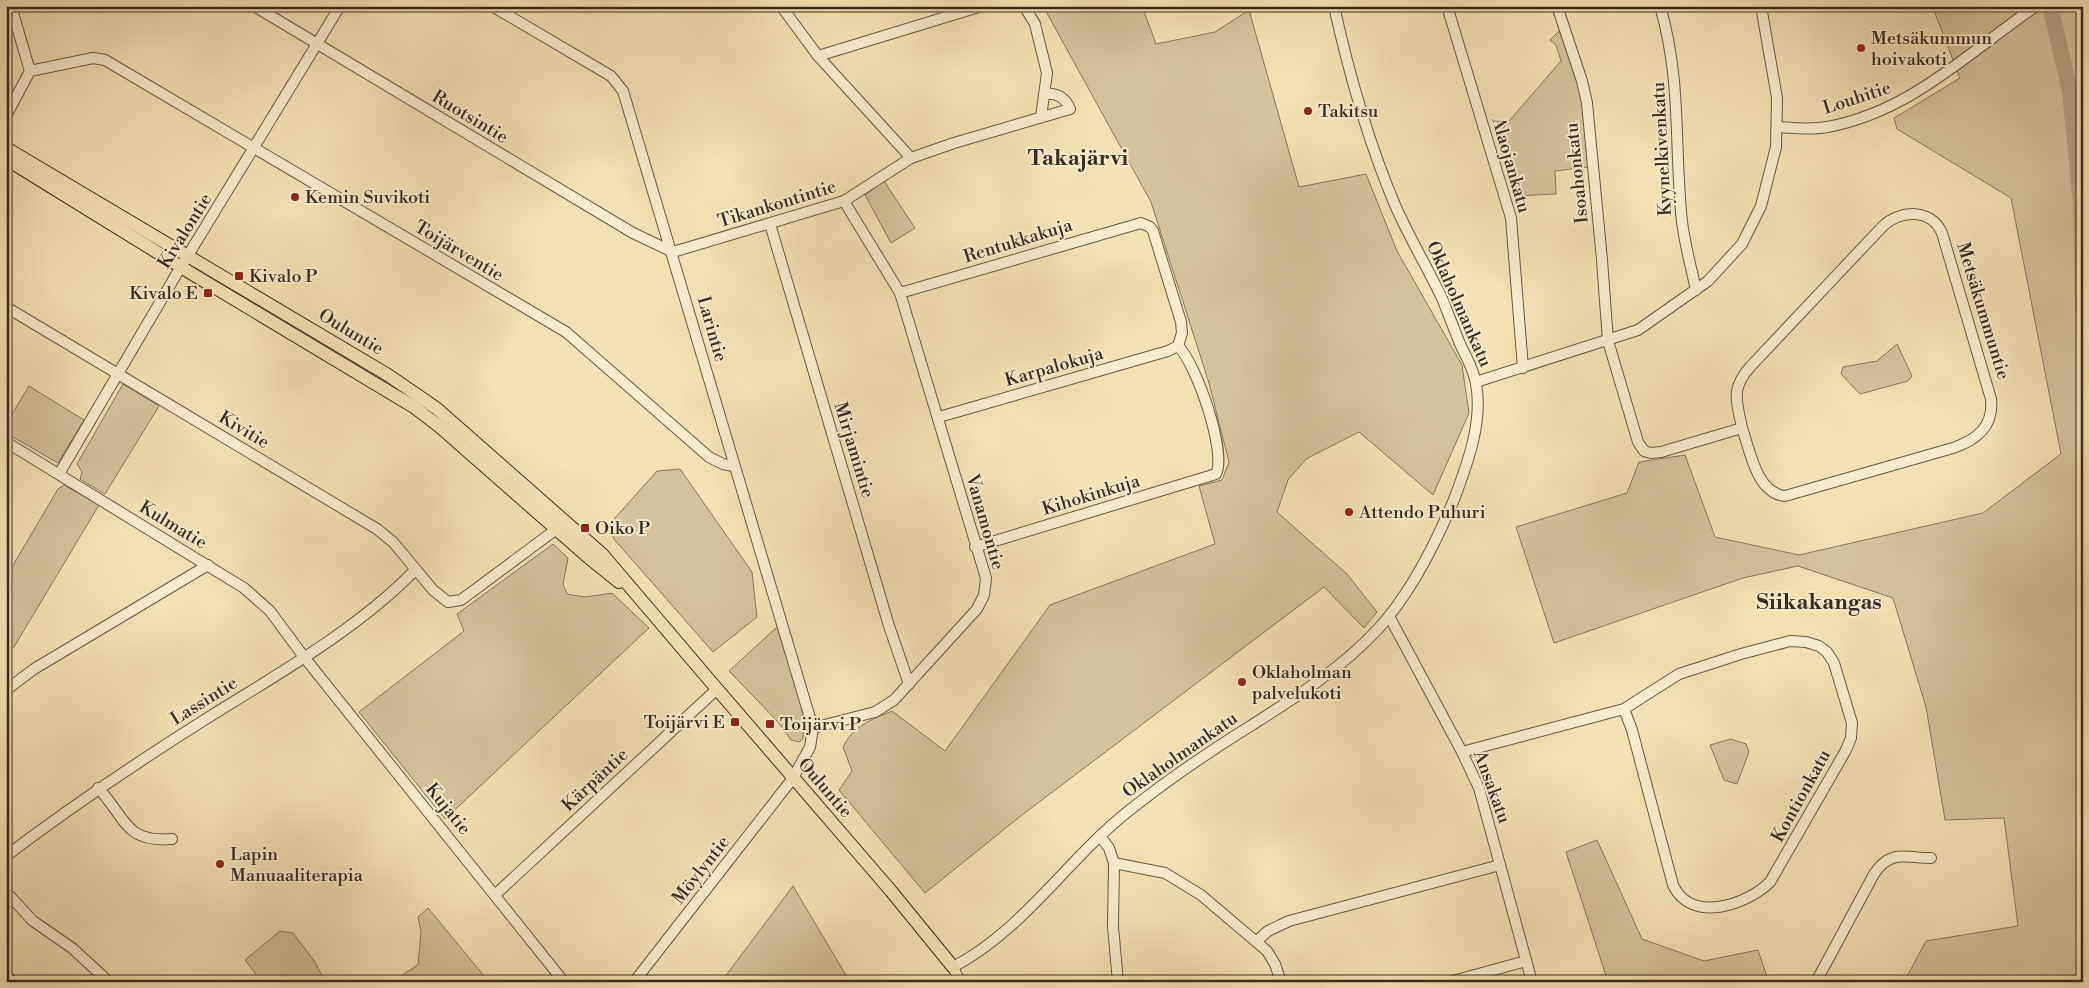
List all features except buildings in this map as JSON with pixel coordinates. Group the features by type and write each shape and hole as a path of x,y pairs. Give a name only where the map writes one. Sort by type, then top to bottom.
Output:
{"main road":[{"name":"Ouluntie","path":"6,148 424,398 567,521 602,554 891,891 953,967"},
{"name":"Ouluntie","path":"6,159 414,407 440,427 556,530 639,597"}],"street":[{"path":"6,116 30,71 11,6"},
{"name":"Ruotsintie","path":"254,6 643,240 673,252"},
{"name":"Kivalontie","path":"59,474 181,267 340,6"},
{"name":"Larintie","path":"492,6 611,76 620,84 627,98 734,466 813,728"},
{"path":"781,6 818,56 911,158"},
{"path":"818,56 982,6"},
{"path":"1024,6 1035,24 1047,78 1041,117"},
{"name":"Oklaholmankatu","path":"953,967 984,949 1021,916 1100,836 1129,810 1192,764 1321,679 1359,647 1389,616 1404,596 1439,533 1465,469 1476,421 1476,382 1442,300 1395,205 1354,91 1334,6"},
{"name":"Alaojankatu","path":"1447,6 1510,212 1523,368"},
{"name":"Isoahonkatu","path":"1557,6 1582,80 1587,103 1608,341"},
{"name":"Kyynelkivenkatu","path":"1660,6 1668,34 1676,80 1682,222 1696,290"},
{"path":"1476,382 1638,330 1696,290 1721,269 1748,233 1761,206 1774,164 1778,127 1775,84 1761,6"},
{"name":"Louhitie","path":"1778,127 1826,127 1872,114 1897,103 1949,71 2036,6"},
{"name":"Toijärventie","path":"30,71 93,58 105,60 566,332 709,457 723,464 734,466"},
{"name":"Tikankontintie","path":"673,252 844,201 911,158 1070,109 1064,99 1055,93 1045,94"},
{"name":"Vanamontie","path":"813,728 874,712 888,705 977,609 982,600 986,578 900,293 844,201"},
{"name":"Metsäkummuntie","path":"1900,215 1920,215 1936,222 1945,242 1991,399 1990,419 1981,434 1967,444 1785,496 1775,494 1765,486 1742,428 1736,403 1736,391 1739,381 1750,367 1892,218 1900,215"},
{"name":"Rentukkakuja","path":"900,293 1135,223 1144,224 1150,227 1154,234 1160,259 1182,326 1182,336 1178,346"},
{"name":"Mirjamintie","path":"770,224 884,610 909,684"},
{"name":"Kivitie","path":"6,306 377,528 393,542 437,594 448,602 461,600 556,530"},
{"path":"1608,341 1638,442 1644,451 1651,453 1661,452 1742,428"},
{"name":"Karpalokuja","path":"938,417 1158,354 1178,346"},
{"name":"Kihokinkuja","path":"976,547 1216,474 1219,457 1202,387 1186,354 1178,346"},
{"name":"Kulmatie","path":"6,442 244,588 270,611 304,657"},
{"path":"556,530 567,521"},
{"path":"6,690 34,669 208,565"},
{"name":"Lassintie","path":"6,856 98,788 304,657 378,603 415,570"},
{"name":"Ansakatu","path":"1389,616 1462,752 1479,788 1532,982"},
{"name":"Kontionkatu","path":"1462,752 1624,709 1666,682 1689,670 1783,642 1797,641 1819,646 1831,657 1837,670 1851,716 1852,733 1846,750 1770,882 1748,898 1723,906 1705,908 1689,902 1679,894 1673,885 1632,730 1624,709"},
{"name":"Kujatie","path":"304,657 496,894 564,982"},
{"name":"Kärpäntie","path":"496,894 717,689"},
{"path":"793,778 810,747 813,728"},
{"name":"Möylyntie","path":"634,982 793,778"},
{"path":"98,788 111,802 123,822 132,831 149,839 172,838"},
{"path":"1100,836 1109,848 1114,863 1113,927 1118,982"},
{"path":"1816,982 1874,874 1882,863 1892,857 1931,858"},
{"path":"1114,863 1158,870 1180,880 1256,941 1271,957 1281,982"},
{"path":"1256,941 1268,931 1289,921 1500,864"},
{"path":"6,892 33,921 72,948 109,982"},
{"path":"1449,982 1526,960"},
{"name":"Ouluntie","path":"953,967 960,982"}],"shaded area":[{"path":"1043,6 1142,6 1156,44 1215,32 1249,10 1299,187 1366,174 1397,251 1462,365 1469,413 1433,495 1359,432 1306,459 1288,480 1277,512 1347,574 1377,612 1364,628 1324,587 1022,815 925,893 839,790 852,771 843,747 847,740 852,733 864,724 892,711 945,751 1050,605 1215,544 1199,486 1222,480 1229,462 1209,383 1151,202"},
{"path":"1928,6 2083,6 2083,982 1904,982 1926,941 2018,926 2004,818 1945,820 1926,707 1893,598 1798,566 1743,578 1554,643 1516,527 1627,493 1639,462 1685,455 1715,537 1799,555 1983,513 2061,454 2011,198 1897,129 1894,118 1960,78 1933,8"},
{"path":"1559,31 1574,66 1583,100 1588,167 1555,171 1556,194 1514,196 1496,136 1561,61 1556,45 1550,40"},
{"path":"884,181 915,228 891,243 865,195"},
{"path":"1897,344 1912,376 1908,381 1860,394 1841,374 1843,367 1877,361"},
{"path":"123,384 159,406 105,494 80,479 82,472 77,464"},
{"path":"29,386 84,420 58,463 6,433 6,424"},
{"path":"680,469 752,572 757,617 713,652 613,538 615,518 657,471"},
{"path":"64,485 99,505 14,647 6,650 6,577 58,489"},
{"path":"553,544 568,558 563,584 567,594 585,597 612,593 649,628 445,819 359,712 464,631 457,614"},
{"path":"777,627 800,697 804,725 803,739 799,742 791,740 779,723 729,671"},
{"path":"1731,739 1746,744 1749,752 1737,784 1724,780 1710,745"},
{"path":"1597,840 1642,939 1704,961 1758,950 1768,980 1771,982 1608,982 1566,852"},
{"path":"793,886 850,982 721,982"},
{"path":"428,908 489,982 391,982 418,965 421,932 418,917"},
{"path":"280,931 293,933 315,962 325,982 262,982 245,960"}],"waterway":[{"path":"2050,6 2070,91 2081,204 2083,310"}],"railway":[{"path":"6,969 17,982"}],"place":[{"name":"Metsäkummun hoivakoti","path":"1861,48"},
{"name":"Takitsu","path":"1308,111"},
{"name":"Kemin Suvikoti","path":"295,197"},
{"name":"Kivalo P","path":"239,276"},
{"name":"Kivalo E","path":"208,293"},
{"name":"Attendo Puhuri","path":"1349,512"},
{"name":"Oiko P","path":"585,528"},
{"name":"Oklaholman palvelukoti","path":"1242,682"},
{"name":"Toijärvi E","path":"735,722"},
{"name":"Toijärvi P","path":"770,724"},
{"name":"Lapin Manuaaliterapia","path":"220,864"}],"district":[{"name":"Takajärvi","path":"1078,158"},
{"name":"Siikakangas","path":"1819,602"}]}
